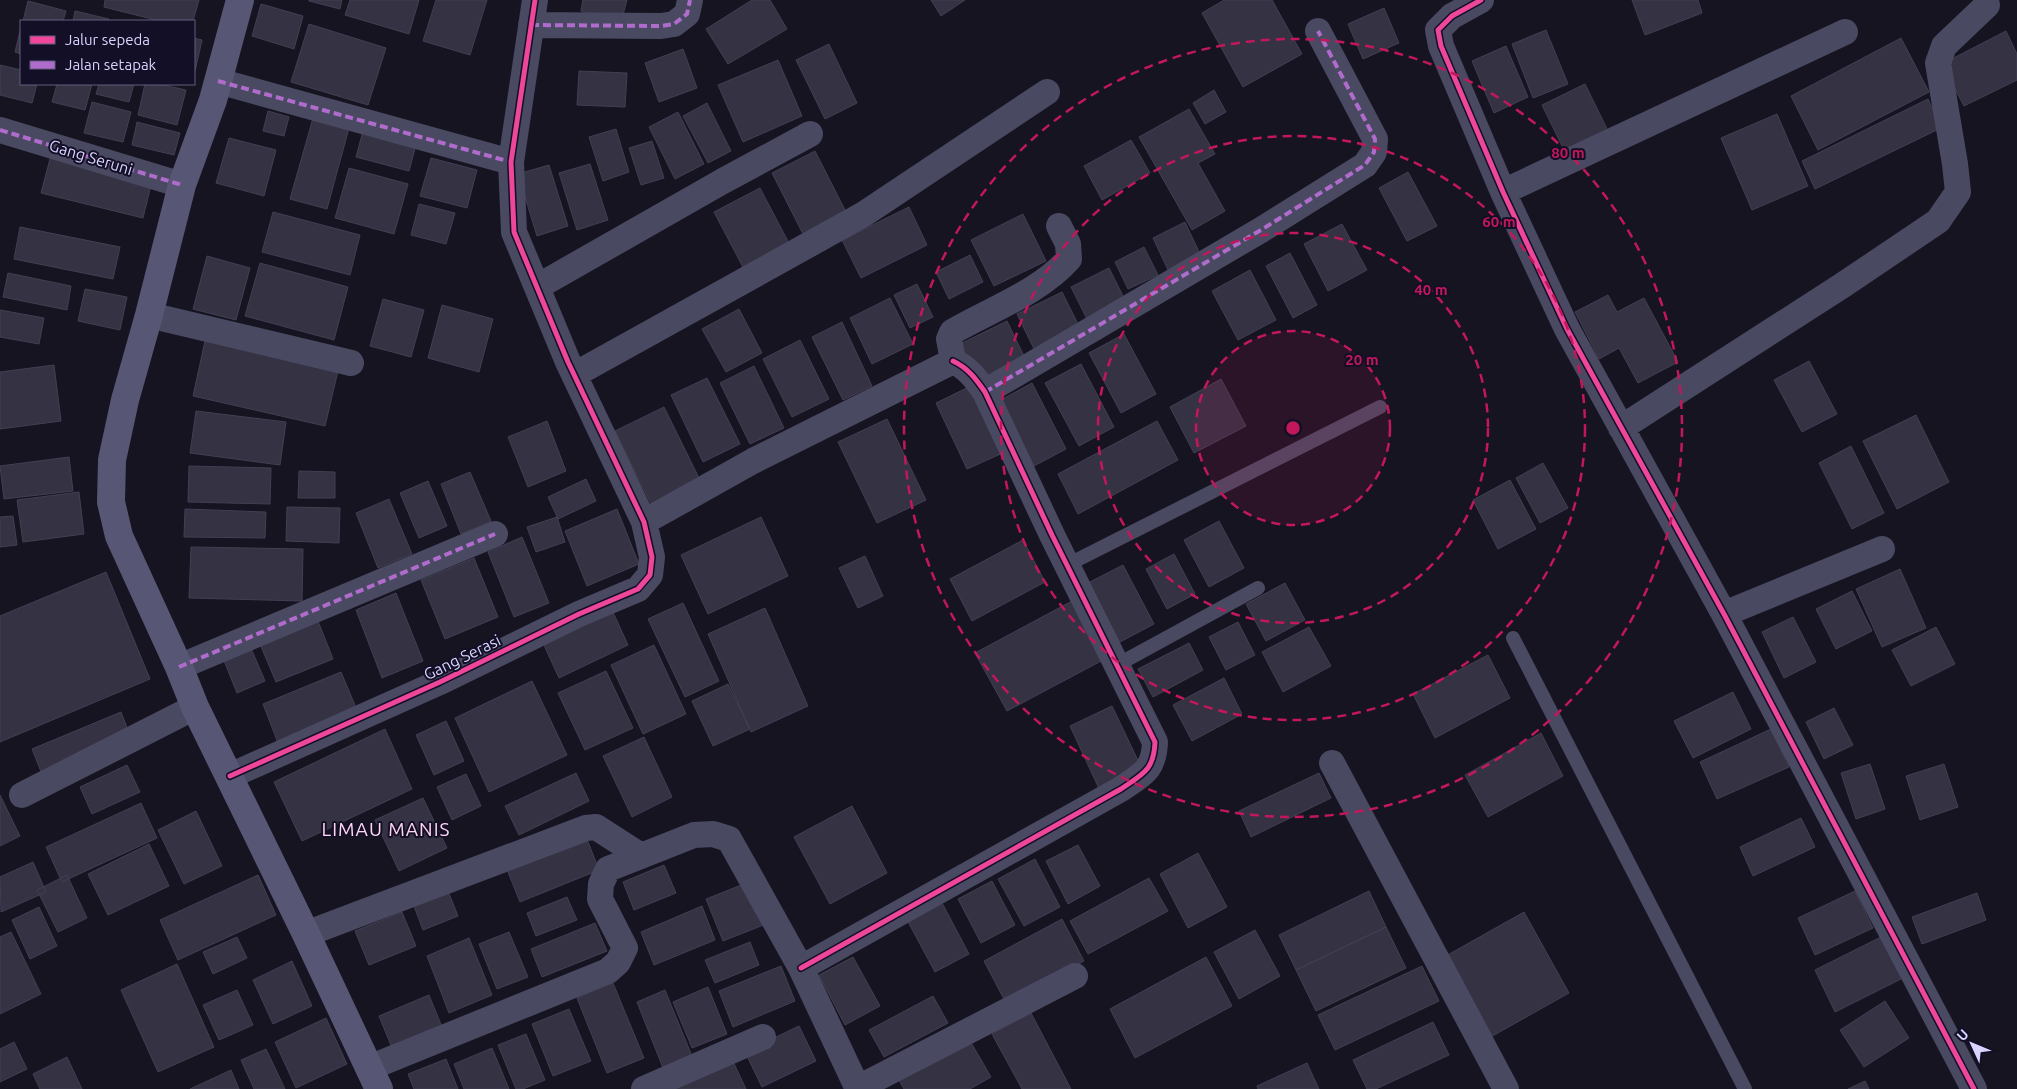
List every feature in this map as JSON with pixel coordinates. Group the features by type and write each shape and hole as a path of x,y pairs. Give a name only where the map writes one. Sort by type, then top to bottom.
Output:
{"main road":[{"path":"240,0 218,81 182,185 125,400 112,460 111,502 119,536 180,667 195,707 230,776 374,1079"}],"street":[{"name":"Gang Serasi","path":"230,776 440,682 578,614 638,589 650,575 652,557 644,522 574,375 514,232 511,162 535,0"},
{"path":"531,25 661,26 674,24 687,14 690,0"},
{"path":"1481,0 1452,16 1438,30 1441,46 1503,192 1567,329 1724,614 1974,1089"},
{"path":"1621,428 1843,285 1938,220 1958,192 1938,62 1944,46 1987,6"},
{"path":"985,392 1252,235 1365,165 1374,152 1374,139 1318,31"},
{"path":"1503,192 1845,32"},
{"path":"218,81 511,162"},
{"path":"574,375 864,214 1047,92"},
{"name":"Gang Seruni","path":"0,130 182,185"},
{"path":"537,287 723,181 810,134"},
{"path":"953,361 949,339 952,332 1014,299 1059,270 1069,259 1068,244 1059,226"},
{"path":"149,315 351,363"},
{"path":"801,968 1121,788 1147,772 1154,757 1155,742 1066,565 985,392 970,372 962,365 953,361"},
{"path":"644,522 753,461 953,361"},
{"path":"180,667 495,534"},
{"path":"1724,614 1882,549"},
{"path":"22,796 195,707"},
{"path":"1332,763 1506,1089"},
{"path":"306,934 586,828 596,827 640,856"},
{"path":"374,1079 608,971 618,962 625,948 600,899 600,884 608,869 694,835 713,834 729,839 801,968 858,1089 1075,976"},
{"path":"644,1089 763,1037"}],"lane":[{"path":"1066,565 1380,407"},
{"path":"1116,665 1258,588"},
{"path":"1513,638 1745,1089"}],"building":[{"path":"105,0 199,0 193,20 156,20 104,7"},
{"path":"309,0 342,0 340,9"},
{"path":"350,0 419,0 409,34 345,15"},
{"path":"436,0 487,0 470,55 423,41"},
{"path":"583,0 627,0 621,22 581,11"},
{"path":"752,0 770,0 787,29 728,64 706,29"},
{"path":"931,0 965,0 941,16"},
{"path":"1224,0 1272,0 1302,54 1243,87 1202,13"},
{"path":"1632,0 1698,0 1702,13 1645,35"},
{"path":"28,1 66,11 63,20 23,20"},
{"path":"261,4 303,16 294,49 252,36"},
{"path":"1384,8 1399,43 1363,59 1348,24"},
{"path":"75,11 109,19 108,20 73,20"},
{"path":"309,24 386,48 368,105 291,82"},
{"path":"1546,30 1568,84 1533,98 1512,44"},
{"path":"20,31 20,54 15,52"},
{"path":"2006,31 2017,54 2017,80 1964,106 1942,64"},
{"path":"195,38 202,40 195,71"},
{"path":"1901,38 1929,92 1818,150 1791,96"},
{"path":"829,44 857,103 825,119 796,60"},
{"path":"1506,46 1528,97 1494,113 1472,61"},
{"path":"683,49 697,88 659,102 645,63"},
{"path":"778,60 802,116 743,142 718,85"},
{"path":"0,65 20,70 20,85 37,85 32,103 0,95"},
{"path":"579,71 627,73 625,107 577,105"},
{"path":"1585,84 1611,137 1568,158 1542,105"},
{"path":"57,85 92,85 85,110 52,102"},
{"path":"99,85 134,85 129,102 96,94"},
{"path":"145,85 164,85 186,90 177,125 138,115"},
{"path":"1214,90 1226,112 1205,124 1193,103"},
{"path":"1928,99 1941,128 1815,189 1802,161"},
{"path":"92,102 131,112 123,142 84,133"},
{"path":"707,103 731,151 708,163 683,116"},
{"path":"1189,109 1215,154 1198,163 1225,211 1192,230 1139,137"},
{"path":"268,111 289,117 284,136 263,131"},
{"path":"678,112 704,164 675,179 649,127"},
{"path":"1777,114 1808,186 1752,210 1721,138"},
{"path":"313,118 349,128 327,209 290,199"},
{"path":"137,122 180,133 174,155 132,145"},
{"path":"616,129 629,172 603,181 589,137"},
{"path":"363,131 416,145 409,171 356,157"},
{"path":"229,138 276,150 264,196 216,183"},
{"path":"1131,140 1150,173 1102,200 1084,166"},
{"path":"652,141 664,178 641,185 629,148"},
{"path":"815,151 846,212 803,234 772,173"},
{"path":"51,155 152,181 143,218 41,193"},
{"path":"431,158 477,170 467,208 420,196"},
{"path":"590,164 608,220 577,230 559,173"},
{"path":"549,165 568,226 537,236 518,174"},
{"path":"349,168 408,184 394,234 335,218"},
{"path":"1408,172 1437,226 1407,241 1379,188"},
{"path":"760,188 791,247 745,271 714,212"},
{"path":"419,204 455,213 446,244 411,235"},
{"path":"909,207 927,245 861,278 842,240"},
{"path":"273,212 360,235 350,275 262,252"},
{"path":"1023,214 1046,261 994,286 971,240"},
{"path":"1185,222 1201,256 1169,272 1153,238"},
{"path":"1342,224 1367,270 1328,291 1304,244"},
{"path":"20,227 120,247 113,279 14,259"},
{"path":"1144,247 1158,275 1128,289 1115,262"},
{"path":"1290,253 1317,305 1293,318 1266,266"},
{"path":"970,255 983,282 949,299 936,272"},
{"path":"207,256 250,268 236,320 193,309"},
{"path":"260,263 348,287 334,340 245,316"},
{"path":"1109,268 1125,300 1087,319 1071,287"},
{"path":"1250,270 1276,320 1238,340 1212,291"},
{"path":"8,273 71,286 67,310 3,297"},
{"path":"917,284 933,317 910,328 894,295"},
{"path":"85,289 127,297 120,330 78,321"},
{"path":"1062,292 1081,330 1036,353 1017,314"},
{"path":"1608,295 1617,312 1644,298 1678,362 1638,383 1619,348 1599,359 1575,312"},
{"path":"890,298 913,344 872,364 850,318"},
{"path":"383,299 424,310 411,357 370,346"},
{"path":"442,305 493,319 479,372 428,358"},
{"path":"739,309 762,353 726,372 702,329"},
{"path":"0,310 44,318 39,344 0,337"},
{"path":"1007,321 1024,356 978,380 960,344"},
{"path":"842,322 872,386 843,400 812,337"},
{"path":"1124,334 1156,394 1121,413 1089,353"},
{"path":"800,340 829,399 792,417 763,359"},
{"path":"205,341 338,371 325,426 193,396"},
{"path":"1809,361 1837,414 1802,432 1774,380"},
{"path":"1081,364 1114,427 1079,446 1045,383"},
{"path":"54,365 61,421 0,429 0,372"},
{"path":"754,366 784,428 750,444 720,383"},
{"path":"707,378 740,444 703,462 671,395"},
{"path":"1221,379 1246,426 1194,453 1170,407"},
{"path":"1032,383 1066,449 1034,466 999,401"},
{"path":"973,385 1005,452 967,469 936,403"},
{"path":"664,407 700,480 651,504 615,431"},
{"path":"196,411 286,422 280,465 190,453"},
{"path":"1916,415 1949,482 1897,509 1863,441"},
{"path":"887,419 926,500 877,523 838,442"},
{"path":"547,421 566,471 528,487 508,437"},
{"path":"1157,421 1178,460 1078,514 1058,474"},
{"path":"1851,446 1884,513 1852,529 1819,463"},
{"path":"69,457 73,491 4,499 0,466"},
{"path":"1543,463 1568,508 1540,523 1516,478"},
{"path":"189,466 271,468 270,504 188,502"},
{"path":"299,471 335,472 335,498 298,498"},
{"path":"470,472 491,521 461,534 441,484"},
{"path":"586,479 596,501 558,519 548,497"},
{"path":"1510,480 1536,529 1498,549 1473,500"},
{"path":"428,481 447,526 419,538 400,493"},
{"path":"79,492 84,534 23,542 17,500"},
{"path":"389,499 412,554 378,568 356,513"},
{"path":"287,507 340,508 339,543 286,541"},
{"path":"185,509 266,512 265,538 184,537"},
{"path":"617,509 639,564 587,586 565,531"},
{"path":"13,516 17,545 0,547 0,517"},
{"path":"557,517 565,542 536,552 527,527"},
{"path":"761,517 788,576 708,614 681,555"},
{"path":"1219,521 1244,568 1209,587 1184,540"},
{"path":"522,537 549,603 514,617 488,552"},
{"path":"1023,540 1045,582 972,621 950,579"},
{"path":"191,547 303,549 302,601 189,598"},
{"path":"1174,554 1195,594 1167,609 1146,569"},
{"path":"865,556 883,596 858,608 839,568"},
{"path":"474,558 498,617 445,639 421,580"},
{"path":"1123,565 1154,624 1120,642 1088,583"},
{"path":"1900,569 1926,628 1882,647 1856,589"},
{"path":"106,572 150,679 0,742 0,616"},
{"path":"1285,583 1305,620 1266,641 1246,604"},
{"path":"1852,591 1872,631 1836,649 1816,609"},
{"path":"396,593 423,661 382,678 356,610"},
{"path":"1072,601 1103,660 1007,711 975,653"},
{"path":"683,603 719,681 685,697 648,619"},
{"path":"765,608 808,706 751,732 708,634"},
{"path":"612,610 628,645 559,678 543,643"},
{"path":"1793,617 1816,662 1784,678 1762,632"},
{"path":"318,621 333,659 276,682 260,644"},
{"path":"1238,622 1255,655 1226,670 1209,637"},
{"path":"1309,627 1331,666 1283,692 1262,652"},
{"path":"1936,627 1955,664 1911,686 1892,650"},
{"path":"1189,643 1203,670 1153,697 1138,669"},
{"path":"654,645 686,714 643,734 611,665"},
{"path":"250,646 265,681 237,693 223,658"},
{"path":"1488,655 1510,698 1435,738 1413,694"},
{"path":"606,671 633,728 585,750 558,693"},
{"path":"341,672 357,710 278,743 263,704"},
{"path":"1224,678 1242,714 1192,741 1173,705"},
{"path":"532,681 567,755 489,792 455,718"},
{"path":"728,684 750,729 713,746 692,701"},
{"path":"1733,692 1751,729 1693,758 1674,721"},
{"path":"1112,706 1144,773 1101,793 1070,726"},
{"path":"1834,708 1853,745 1824,759 1806,722"},
{"path":"121,712 131,738 42,774 32,749"},
{"path":"446,721 464,761 434,775 416,735"},
{"path":"385,729 412,789 302,841 274,782"},
{"path":"1771,729 1789,767 1717,799 1700,762"},
{"path":"1541,733 1563,776 1488,817 1465,775"},
{"path":"644,737 672,797 632,817 603,756"},
{"path":"1870,764 1885,809 1856,819 1841,773"},
{"path":"1944,764 1958,807 1920,820 1906,776"},
{"path":"127,765 140,792 92,814 80,787"},
{"path":"576,773 589,801 519,835 505,806"},
{"path":"1319,773 1331,798 1251,837 1239,811"},
{"path":"466,774 481,806 452,820 437,787"},
{"path":"0,795 20,836 0,846"},
{"path":"423,798 447,848 399,871 375,820"},
{"path":"141,803 157,838 62,882 46,847"},
{"path":"852,806 887,873 830,904 794,837"},
{"path":"196,811 222,866 184,884 158,830"},
{"path":"1801,818 1815,847 1753,876 1740,847"},
{"path":"585,834 599,870 520,902 506,867"},
{"path":"149,844 169,886 108,915 88,874"},
{"path":"1078,845 1100,886 1068,904 1046,861"},
{"path":"1198,853 1227,907 1188,928 1160,874"},
{"path":"1035,859 1060,907 1024,926 998,879"},
{"path":"33,862 46,892 1,912 0,877"},
{"path":"664,865 676,893 634,910 623,882"},
{"path":"67,875 87,918 58,932 37,890"},
{"path":"258,875 276,915 178,960 160,920"},
{"path":"1149,878 1168,911 1088,954 1070,921"},
{"path":"992,881 1015,925 981,943 958,899"},
{"path":"749,882 766,924 723,941 706,899"},
{"path":"448,891 458,916 423,930 414,906"},
{"path":"1369,891 1386,927 1296,970 1279,935"},
{"path":"1855,891 1873,928 1815,955 1798,918"},
{"path":"1977,893 1986,920 1922,944 1912,917"},
{"path":"567,897 577,920 536,936 527,913"},
{"path":"940,899 969,954 935,972 906,918"},
{"path":"702,906 715,940 654,965 641,932"},
{"path":"39,907 57,946 30,959 12,920"},
{"path":"402,912 416,946 369,965 355,931"},
{"path":"1524,912 1569,993 1489,1038 1444,957"},
{"path":"1062,919 1084,961 1006,1003 984,961"},
{"path":"595,923 607,951 542,977 531,949"},
{"path":"1386,927 1406,968 1316,1011 1296,970"},
{"path":"1255,930 1280,976 1239,999 1214,952"},
{"path":"11,932 41,994 0,1014 0,937"},
{"path":"509,932 528,977 497,989 479,944"},
{"path":"1883,936 1903,978 1835,1012 1815,970"},
{"path":"237,937 247,958 213,974 203,952"},
{"path":"469,938 492,995 449,1013 427,956"},
{"path":"750,942 759,965 715,983 705,960"},
{"path":"853,957 880,1006 845,1025 819,975"},
{"path":"1206,957 1232,1006 1135,1058 1110,1009"},
{"path":"292,961 312,1006 273,1024 253,980"},
{"path":"177,964 214,1047 158,1072 121,990"},
{"path":"781,966 795,1001 733,1027 719,991"},
{"path":"1422,966 1439,1001 1335,1050 1318,1015"},
{"path":"613,983 644,1058 607,1073 577,998"},
{"path":"708,987 727,1034 692,1048 673,1002"},
{"path":"237,990 253,1025 219,1040 203,1005"},
{"path":"665,990 692,1056 663,1068 637,1002"},
{"path":"429,995 442,1027 392,1048 379,1016"},
{"path":"933,996 948,1023 884,1057 869,1030"},
{"path":"1885,1001 1909,1038 1864,1067 1840,1030"},
{"path":"569,1009 591,1061 553,1076 532,1024"},
{"path":"1031,1013 1071,1089 1022,1089 992,1034"},
{"path":"326,1018 347,1064 296,1088 275,1042"},
{"path":"1433,1022 1449,1055 1376,1089 1367,1089 1353,1060"},
{"path":"799,1026 816,1061 762,1087 745,1052"},
{"path":"526,1034 545,1080 523,1089 516,1089 498,1045"},
{"path":"969,1039 991,1077 970,1089 904,1089 899,1080"},
{"path":"14,1042 27,1069 0,1082 0,1049"},
{"path":"492,1048 509,1089 464,1089 454,1064"},
{"path":"266,1049 285,1089 254,1089 241,1060"},
{"path":"730,1055 746,1089 671,1089"},
{"path":"67,1057 82,1089 40,1089 33,1074"},
{"path":"446,1059 458,1089 414,1089 408,1074"},
{"path":"1307,1063 1319,1089 1258,1089 1257,1086"},
{"path":"231,1070 239,1089 190,1089"},
{"path":"1865,1081 1869,1089 1848,1089"}],"marked path":[{"path":"531,25 661,26 674,24 687,14 690,0"},
{"path":"985,392 1261,230 1365,165 1374,152 1375,139 1318,31"},
{"path":"218,81 511,162"},
{"path":"0,130 182,185"},
{"path":"179,667 495,534"}],"cycle path":[{"path":"230,776 440,682 579,614 638,589 650,575 652,557 644,522 568,362 514,232 511,162 535,0"},
{"path":"1481,0 1452,16 1438,30 1441,46 1503,192 1567,329 1724,614 1974,1089"},
{"path":"801,968 1121,789 1141,775 1150,765 1152,759 1155,742 1052,535 985,392 967,370 953,361"}],"district":[{"name":"LIMAU MANIS","path":"386,829"}]}
